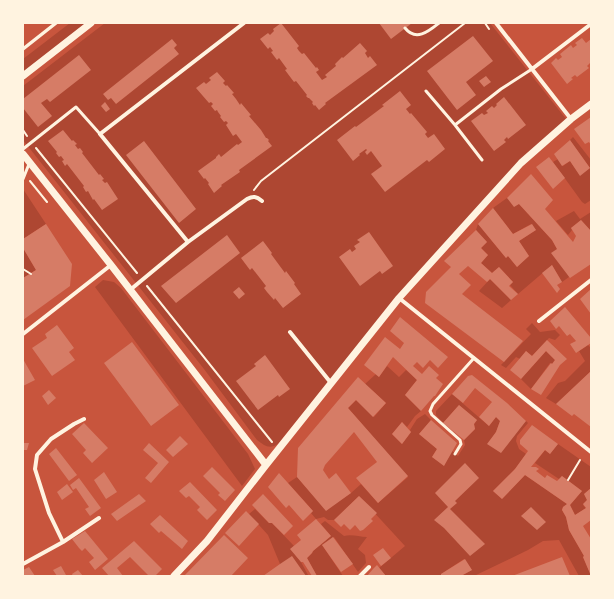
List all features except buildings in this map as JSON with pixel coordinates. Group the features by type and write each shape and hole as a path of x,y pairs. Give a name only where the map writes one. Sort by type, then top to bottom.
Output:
{"street":[{"path":"23,49 56,23"},
{"path":"23,76 91,23"},
{"path":"188,242 100,134 244,23"},
{"path":"496,23 570,119"},
{"path":"532,69 591,24"},
{"path":"174,576 207,541 399,298 521,163 570,119 591,104"},
{"path":"23,154 266,465"},
{"path":"130,290 188,242 247,199 252,196 257,197 262,201"},
{"path":"23,334 111,265"},
{"path":"539,321 591,280"},
{"path":"399,298 591,452"},
{"path":"290,332 331,383"},
{"path":"63,542 40,488 35,469 37,455 51,439 84,419"},
{"path":"23,564 63,542 99,518"},
{"path":"360,576 369,567"}],"lane":[{"path":"405,28 407,32 417,35 427,32 439,23"},
{"path":"455,125 501,89 532,69"},
{"path":"426,91 482,160"},
{"path":"23,149 76,107 100,134"},
{"path":"23,179 29,162"},
{"path":"455,454 461,444 460,440 432,415 430,411 433,404 474,358"}],"path":[{"path":"252,196 255,188 261,182 465,23"},
{"path":"23,130 279,449"},
{"path":"23,269 31,274"},
{"path":"568,480 580,460"}],"shaded area":[{"path":"70,23 86,23 23,72 23,59"},
{"path":"105,23 490,23 566,119 408,283 278,444 269,447 257,440 204,369 23,140 23,86"},
{"path":"573,137 591,160 591,200 585,204 553,162 558,159 563,166 570,161 580,175 590,168 570,140"},
{"path":"23,189 46,224 23,239"},
{"path":"507,198 519,204 552,240 569,277 562,282 552,265 518,294 510,285 513,282 499,267 492,273 481,263 488,255 481,248 487,242 476,230 478,224 506,258 508,256 517,267 529,256 519,241 536,230 531,224 513,234 493,208"},
{"path":"574,211 580,219 591,212 591,231 581,220 571,228 572,230 568,235 556,221"},
{"path":"23,248 36,270 23,278"},
{"path":"490,279 511,300 502,308 479,291"},
{"path":"103,280 114,282 121,288 248,454 255,469 242,486 95,287"},
{"path":"532,323 540,332 555,330 560,335 555,340 549,338 532,356 526,351 520,359 516,357 506,368 501,365 531,334 526,329"},
{"path":"588,345 591,348 591,371 556,404 546,398 558,383 565,381 585,361 579,351"},
{"path":"546,351 555,360 552,364 550,363 531,389 521,379"},
{"path":"387,366 399,377 406,370 417,380 405,395 421,411 415,416 407,427 402,422 392,434 402,444 411,432 410,430 417,419 425,414 431,420 419,434 437,449 432,457 444,465 452,451 458,456 465,445 464,440 475,429 474,424 477,420 459,405 443,423 436,415 436,411 452,394 489,426 496,417 500,421 496,432 488,444 526,421 528,423 517,436 516,441 519,449 526,454 515,469 493,491 502,499 525,475 567,504 562,510 566,517 569,530 584,556 583,557 591,575 579,576 559,540 543,541 528,550 474,576 461,576 472,570 464,559 441,574 441,576 386,576 379,568 405,546 359,496 334,520 328,520 324,517 316,519 311,513 313,511 288,483 297,477 326,510 351,493 361,484 378,503 408,477 348,408 356,400 374,417 386,403 365,384 376,374 379,377"},
{"path":"558,444 591,467 591,488 584,494 587,500 583,505 586,508 575,515 570,505 582,491 562,476 559,479 535,463 545,450 550,454"},
{"path":"255,509 269,523 272,523 294,546 291,549 301,562 308,575 306,576 280,564 268,535 249,514"},
{"path":"325,521 344,536 350,535 367,537 358,549 365,555 366,563 358,572 334,537 322,545 343,576 317,576 307,558 331,536 321,524"}]}
